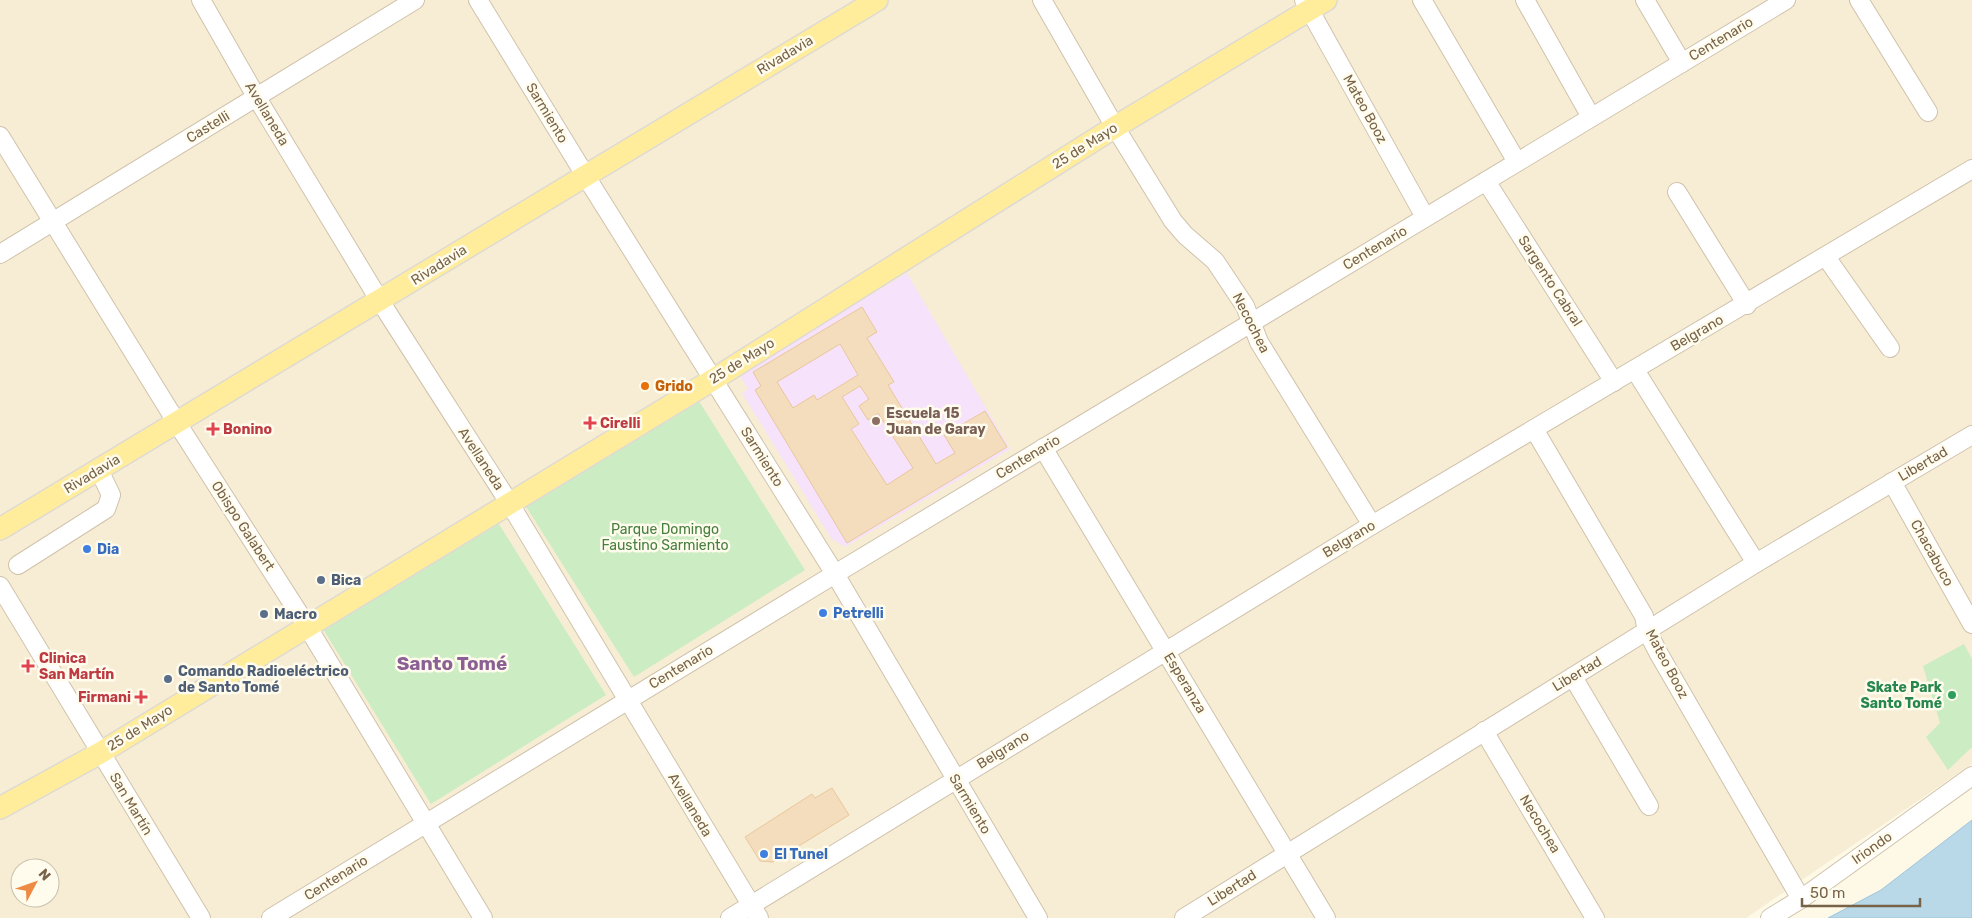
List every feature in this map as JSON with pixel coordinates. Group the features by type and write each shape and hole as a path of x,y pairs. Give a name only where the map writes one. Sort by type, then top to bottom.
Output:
{"main road":[{"name":"Rivadavia","path":"0,529 380,302 585,175 877,0"},
{"name":"25 de Mayo","path":"0,808 100,753 714,379 1313,3"}],"street":[{"name":"Avellaneda","path":"201,0 257,98 380,302 510,504 755,912"},
{"name":"Castelli","path":"0,254 415,0"},
{"name":"Sarmiento","path":"478,0 585,175 835,574 1038,918"},
{"name":"Necochea","path":"1042,0 1115,127 1173,221 1185,235 1215,261 1245,306 1259,342 1372,525"},
{"path":"1422,0 1517,162"},
{"path":"1525,0 1591,117"},
{"path":"1646,0 1682,63"},
{"name":"Centenario","path":"271,918 424,823 1786,0"},
{"path":"1859,0 1928,112"},
{"name":"Mateo Booz","path":"1313,3 1425,217"},
{"name":"Obispo Galabert","path":"0,136 177,423 307,626 483,918"},
{"name":"Belgrano","path":"730,918 755,912 955,780 1165,650 1972,169"},
{"name":"Sargento Cabral","path":"1486,181 1614,382"},
{"path":"1677,192 1746,305"},
{"path":"1826,256 1890,348"},
{"path":"1635,370 1756,564"},
{"name":"Mateo Booz","path":"1534,429 1644,616 1648,631 1659,654 1801,899"},
{"name":"Libertad","path":"1184,918 1756,564 1972,435"},
{"name":"Esperanza","path":"1043,448 1326,918"},
{"path":"18,564 106,510 111,495 98,470"},
{"name":"Chacabuco","path":"1892,482 1972,624"},
{"name":"San Martín","path":"0,586 200,918"},
{"path":"1573,677 1649,806"},
{"name":"Necochea","path":"1484,731 1595,918"},
{"name":"Iriondo","path":"1770,918 1801,899 1972,776"}],"shaded area":[{"path":"0,0 1972,0 1972,764 1746,918 0,918"},
{"name":"Escuela 15 Juan de Garay","path":"907,273 1010,449 845,547 831,538 742,393 748,389 739,374"}],"green space":[{"name":"Parque Domingo Faustino Sarmiento","path":"697,398 805,570 634,677 525,505"},
{"path":"497,521 606,695 431,804 323,629"},
{"name":"Skate Park Santo Tomé","path":"1964,644 1972,659 1972,747 1948,770 1926,737 1940,723 1923,666"}],"water":[{"path":"1972,820 1972,918 1828,918 1881,890"}],"building":[{"path":"862,307 877,332 867,338 894,382 888,385 936,464 955,453 944,435 985,411 1007,447 847,543 755,390 761,386 753,372","holes":["840,344 858,375 817,400 814,395 793,408 777,382","860,386 869,399 859,406 868,420 878,413 913,468 887,485 851,429 859,424 842,397"]},
{"path":"832,788 849,815 773,862 760,861 745,837 812,794 815,798"}],"place":[{"name":"Grido","path":"645,386"},
{"name":"Escuela 15 Juan de Garay","path":"876,421"},
{"name":"Cirelli","path":"590,423"},
{"name":"Bonino","path":"213,429"},
{"name":"Dia","path":"87,549"},
{"name":"Bica","path":"321,580"},
{"name":"Petrelli","path":"823,613"},
{"name":"Macro","path":"264,614"},
{"name":"Clinica San Martín","path":"28,666"},
{"name":"Comando Radioeléctrico de Santo Tomé","path":"168,679"},
{"name":"Skate Park Santo Tomé","path":"1952,695"},
{"name":"Firmani","path":"141,697"},
{"name":"El Tunel","path":"764,854"}],"district":[{"name":"Santo Tomé","path":"452,663"}]}
